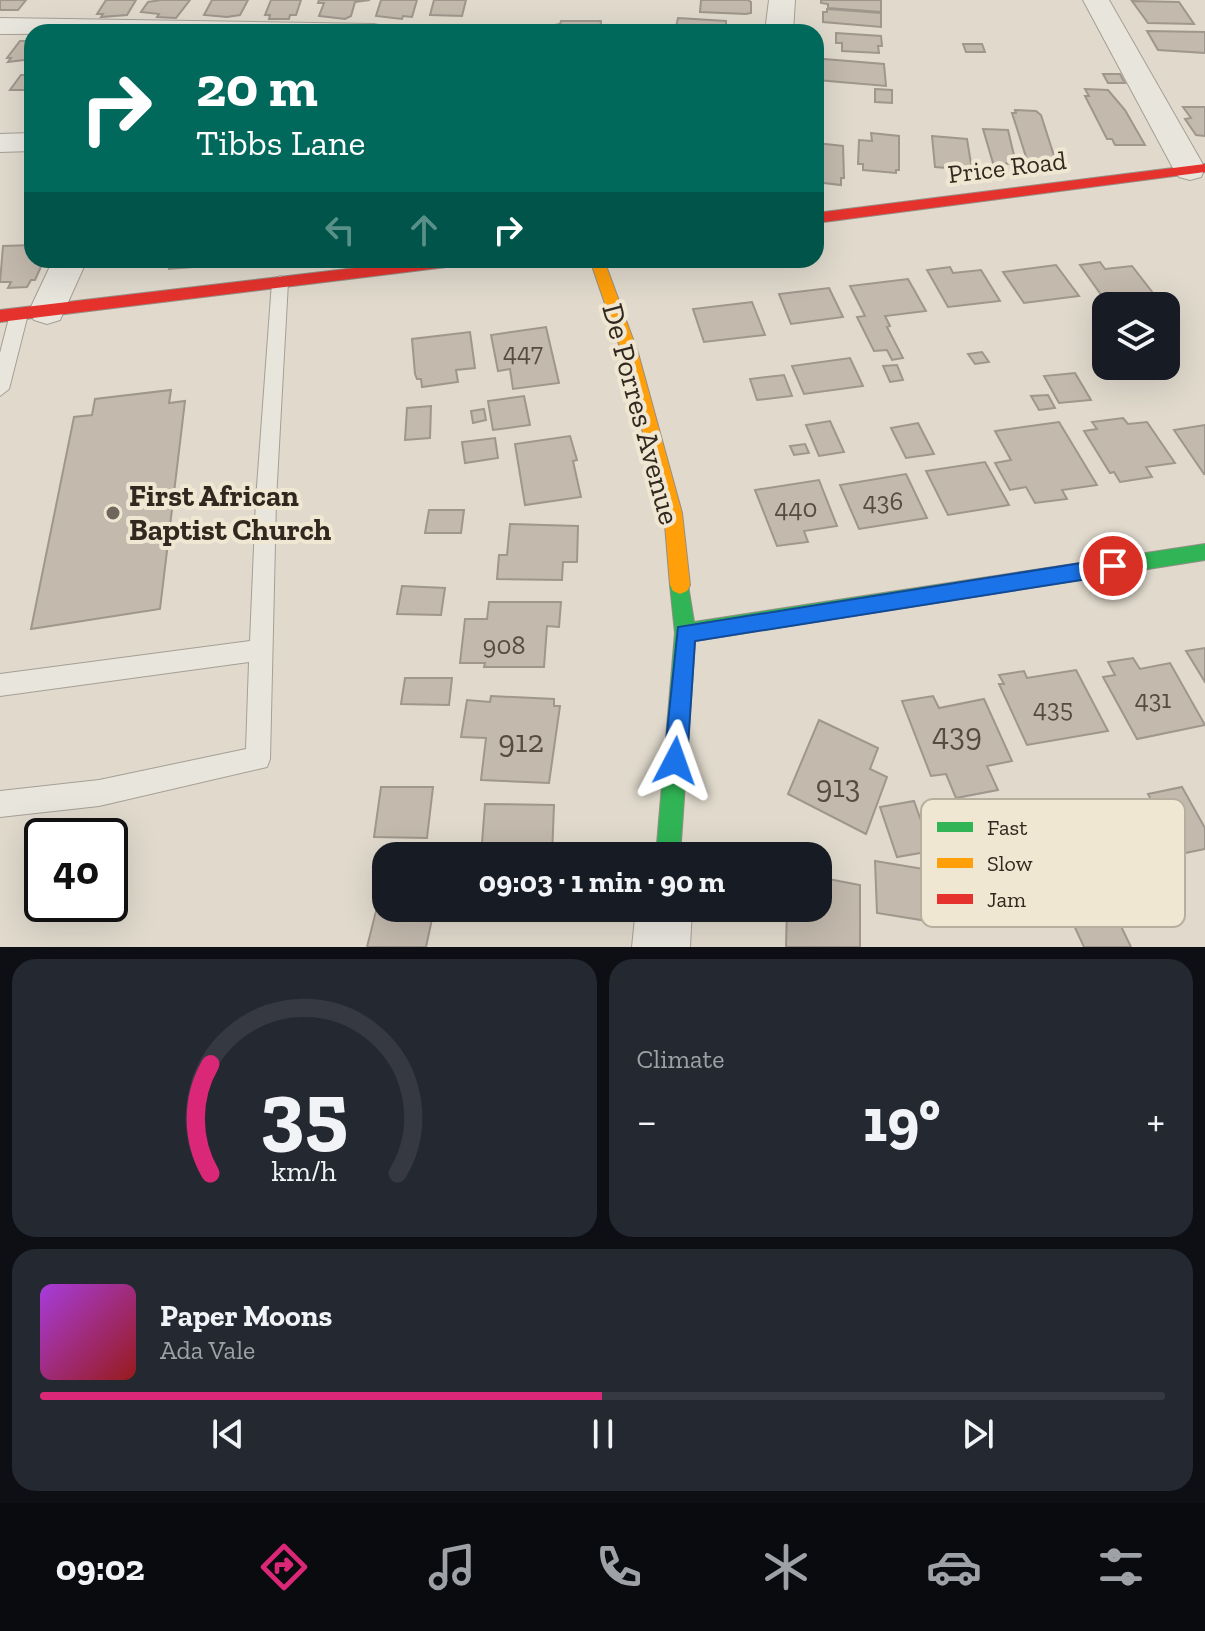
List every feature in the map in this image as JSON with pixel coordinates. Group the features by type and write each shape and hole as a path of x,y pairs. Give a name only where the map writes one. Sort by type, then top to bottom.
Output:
{"street":[{"path":"780,24 782,0"},
{"path":"1096,0 1198,169"},
{"path":"0,26 24,26"},
{"path":"0,143 24,142"},
{"name":"Price Road","path":"824,217 1198,169"},
{"path":"22,314 63,268"},
{"path":"22,314 396,268"},
{"name":"De Porres Avenue","path":"600,268 630,353 673,513 685,633 669,842"},
{"path":"685,633 1205,552"},
{"path":"661,947 663,922"}],"lane":[{"path":"0,804 99,793 258,759 266,500 280,282"},
{"path":"0,389 22,314"},
{"path":"0,685 262,650"}],"building":[{"path":"0,0 26,0 18,10 0,10"},
{"path":"106,0 136,0 127,15 101,17 103,14 97,14"},
{"path":"190,0 176,18 141,12 148,2"},
{"path":"212,0 248,0 240,15 204,15"},
{"path":"271,0 301,0 296,15 290,15 289,19 269,19 270,15 265,15"},
{"path":"319,0 370,0 355,2 351,16 345,19 319,16 324,3 318,3"},
{"path":"381,0 417,0 412,17 403,16 402,19 376,16"},
{"path":"434,0 466,0 462,16 430,15"},
{"path":"701,0 751,2 751,13 700,12"},
{"path":"821,0 881,0 881,12 828,8 828,4 821,3"},
{"path":"1132,1 1179,2 1194,24 1148,23"},
{"path":"827,9 881,13 881,27 823,22 823,12"},
{"path":"678,18 726,21 726,24 677,24"},
{"path":"561,21 601,21 601,24 560,24"},
{"path":"1147,31 1205,32 1205,53 1158,50"},
{"path":"836,33 881,36 882,46 878,46 879,53 842,51 842,43 836,43"},
{"path":"20,41 24,41 24,60 8,62 11,58 7,58"},
{"path":"963,44 982,44 985,52 966,52"},
{"path":"824,59 884,64 886,86 824,81"},
{"path":"1103,74 1120,74 1125,83 1108,83"},
{"path":"21,75 24,75 24,90 10,90"},
{"path":"875,89 892,90 892,103 875,102"},
{"path":"1085,89 1108,90 1125,110 1145,145 1115,145 1112,139 1107,139 1085,96 1089,96"},
{"path":"1183,107 1205,107 1205,136 1196,135 1185,119 1191,118"},
{"path":"1015,110 1036,111 1041,115 1056,162 1027,160 1012,113 1016,113"},
{"path":"983,129 1008,130 1016,164 993,163"},
{"path":"871,133 899,136 899,170 896,173 863,170 863,164 858,164 859,140 872,141"},
{"path":"932,136 967,139 972,170 935,167"},
{"path":"824,144 843,146 844,178 841,178 841,185 824,183"},
{"path":"24,245 24,268 40,268 35,280 31,280 27,287 8,288 11,282 0,282 3,246"},
{"path":"1100,262 1105,269 1132,266 1152,292 1099,292 1080,265"},
{"path":"1056,265 1079,296 1024,303 1003,272"},
{"path":"950,267 953,273 981,270 1000,301 948,307 927,270"},
{"path":"908,279 926,311 885,316 890,326 887,327 903,358 892,360 887,350 874,351 857,317 865,316 850,286"},
{"path":"829,288 843,317 791,324 779,294"},
{"path":"752,302 765,335 704,342 693,309"},
{"path":"546,327 559,383 513,389 510,369 498,371 491,335"},
{"path":"470,332 475,368 456,370 458,382 422,387 421,379 417,379 415,374 412,339"},
{"path":"982,352 989,362 975,364 968,354"},
{"path":"850,358 863,386 804,394 792,366"},
{"path":"897,365 903,380 890,382 883,366"},
{"path":"1075,373 1091,400 1059,403 1044,376"},
{"path":"784,375 792,396 757,400 750,379"},
{"name":"First African Baptist Church","path":"171,390 169,403 185,401 160,609 31,629 74,417 92,415 95,399"},
{"path":"1048,395 1055,408 1039,410 1031,396"},
{"path":"524,396 530,425 493,430 488,401"},
{"path":"431,406 430,438 405,440 407,408"},
{"path":"484,409 486,420 473,423 471,411"},
{"path":"1123,418 1128,424 1147,422 1175,463 1146,467 1152,477 1120,482 1114,472 1110,473 1084,431 1097,429 1092,422"},
{"path":"830,421 844,452 819,456 806,425"},
{"path":"1059,422 1097,485 1062,490 1067,499 1035,503 1026,487 1010,490 995,463 1011,460 995,431"},
{"path":"918,423 934,454 906,458 891,428"},
{"path":"1205,425 1205,473 1204,474 1174,430"},
{"path":"570,436 577,460 573,461 581,497 525,505 515,444"},
{"path":"495,438 498,458 465,463 462,442"},
{"path":"805,444 809,453 794,455 790,446"},
{"path":"985,462 1009,505 948,515 926,471"},
{"path":"906,474 927,518 859,529 840,485"},
{"path":"819,480 837,526 804,531 808,542 777,546 755,490"},
{"path":"429,510 464,510 461,533 425,533"},
{"path":"510,524 578,526 577,562 563,562 562,580 497,579 499,555 507,555"},
{"path":"402,586 445,588 441,615 397,614"},
{"path":"489,602 561,602 559,627 547,626 544,667 484,667 485,663 460,663 465,619 487,619"},
{"path":"1205,648 1205,682 1186,651"},
{"path":"1133,658 1140,669 1170,663 1205,725 1137,739 1103,677 1115,675 1108,662"},
{"path":"1076,670 1108,731 1027,745 999,684 1004,684 999,675 1024,671 1027,678"},
{"path":"405,678 452,678 449,705 401,704"},
{"path":"491,696 554,699 554,706 560,706 549,783 481,780 486,738 461,737 467,700 490,702"},
{"path":"933,696 939,708 984,699 1012,761 987,766 998,790 956,798 946,774 931,776 902,701"},
{"path":"819,720 878,748 870,769 887,777 866,834 788,794"},
{"path":"381,787 433,787 427,838 374,837"},
{"path":"1182,787 1205,828 1205,849 1185,853 1185,799 1151,799 1148,794"},
{"path":"914,801 921,820 921,853 897,857 880,807"},
{"path":"485,804 554,805 553,842 482,842"},
{"path":"875,861 921,869 921,920 877,913"},
{"path":"832,880 860,885 860,947 786,947 787,922 832,922"},
{"path":"373,922 431,922 426,947 367,947"},
{"path":"1075,927 1121,927 1131,947 1084,947"}],"traffic: fast":[{"path":"685,633 1205,552"},
{"path":"669,842 685,633 680,585"}],"traffic: slow":[{"path":"600,268 630,353 673,513 680,585"}],"traffic: jam":[{"path":"824,217 1205,168"},
{"path":"0,316 397,268"}],"place":[{"name":"First African Baptist Church","path":"113,513"}],"route":[{"path":"675,761 685,633 1113,566"}]}
